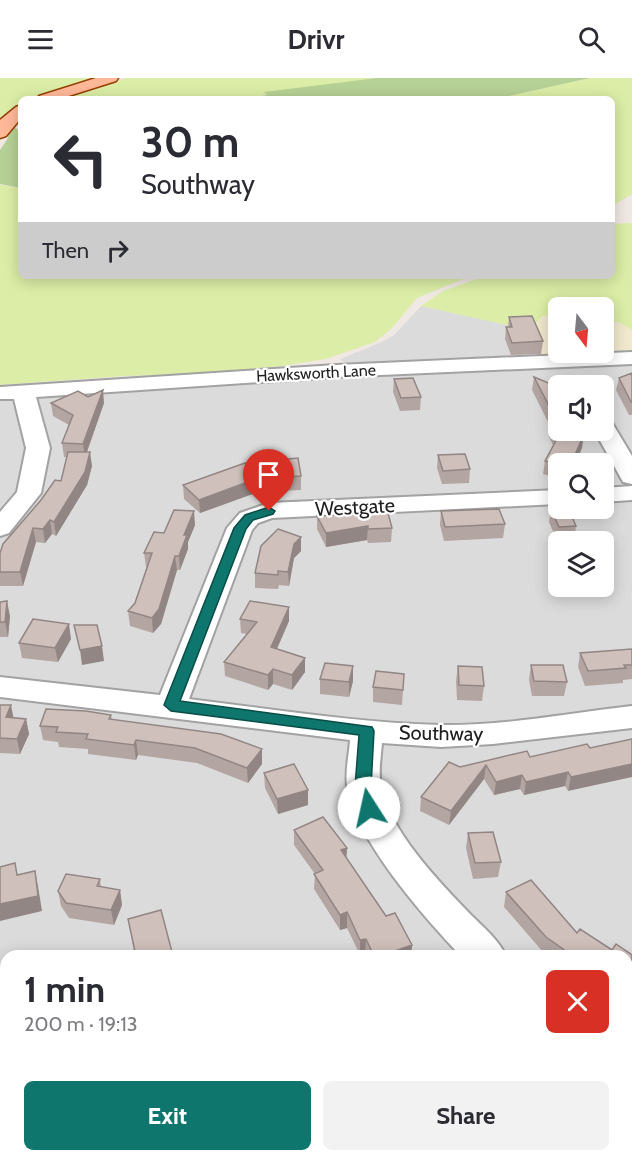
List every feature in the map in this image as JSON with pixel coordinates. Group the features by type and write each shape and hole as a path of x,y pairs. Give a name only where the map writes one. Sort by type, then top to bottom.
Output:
{"main road":[{"path":"54,96 111,78"},
{"path":"0,133 6,123 18,113"}],"street":[{"name":"Hawksworth Lane","path":"614,359 632,358"},
{"name":"Hawksworth Lane","path":"11,392 336,371 553,363"},
{"path":"553,363 560,375"},
{"path":"0,528 29,493 38,447 11,392"},
{"path":"612,441 632,477"},
{"path":"614,494 632,493"},
{"name":"Westgate","path":"171,705 240,528 249,518 269,511 548,497"},
{"name":"Southway","path":"0,687 171,705 367,731 452,736 632,717"},
{"path":"367,731 363,787 369,808 404,862 441,908 481,950"}],"shaded area":[{"path":"421,306 508,325 533,335 542,356 345,363 340,359 394,335"},
{"path":"542,316 548,316 548,356 542,356 532,328"},
{"path":"619,322 632,330 632,351 614,352 614,323"},
{"path":"632,358 632,950 0,950 0,395 548,363 614,363 614,359"}],"green space":[{"path":"0,78 99,78 42,96 18,96 18,106 0,117"},
{"path":"126,78 377,78 260,96 65,96"},
{"path":"377,78 590,78 509,96 260,96 267,95 264,92"},
{"path":"590,78 632,78 632,194 615,204 615,96 509,96"},
{"path":"10,127 15,127 18,130 18,187 0,184 0,150 8,138"},
{"path":"0,185 18,188 18,279 464,279 417,298 392,328 375,342 326,359 282,366 195,374 124,376 0,385"},
{"path":"632,223 632,330 619,322 614,323 614,297 548,297 548,316 542,316 532,328 509,329 507,325 421,306 443,291 477,279 615,279 615,224"}],"building":[{"path":"532,316 543,341 512,343 506,327 512,327 509,317"},
{"path":"632,373 632,402 631,402 619,378"},
{"path":"534,377 548,383 548,404"},
{"path":"413,378 421,397 401,398 394,379"},
{"path":"103,390 83,444 62,443 73,415 51,403 78,391 88,397"},
{"path":"556,441 581,441 576,453 549,453"},
{"path":"68,452 90,452 85,472 54,522 50,520 43,529 33,528 20,572 0,572 0,553 3,544 55,480 61,481"},
{"path":"465,454 470,469 443,471 438,455"},
{"path":"298,458 301,476 258,478 199,500 183,485 245,463"},
{"path":"499,509 505,524 445,527 441,511"},
{"path":"174,510 194,511 184,535 187,535 179,556 175,556 159,609 152,618 128,611 135,603 152,553 144,553 154,532 164,533"},
{"path":"388,513 392,528 368,529 368,526 326,533 317,516"},
{"path":"555,519 573,519 576,526 559,527"},
{"path":"278,529 301,537 294,544 288,572 278,571 278,575 255,573 261,546"},
{"path":"7,601 5,622 0,622 0,602"},
{"path":"250,601 289,607 271,647 305,658 292,675 273,669 268,675 224,662 257,622 240,619"},
{"path":"33,619 69,624 55,648 19,643"},
{"path":"74,625 97,625 102,646 80,650"},
{"path":"632,649 632,665 624,665 626,668 588,671 580,653"},
{"path":"325,663 353,666 349,682 320,679"},
{"path":"531,665 563,665 567,682 534,681"},
{"path":"458,666 482,667 484,686 459,685"},
{"path":"376,671 404,674 403,690 373,687"},
{"path":"0,705 11,705 6,717 26,719 17,739 0,738"},
{"path":"46,709 86,711 111,715 109,719 221,734 262,749 247,768 195,748 136,740 134,745 86,739 88,734 56,732 58,727 40,726"},
{"path":"632,739 632,764 571,777 568,772 526,782 522,775 496,782 486,765 451,811 421,797 449,762 460,767 527,751 530,757 587,744 590,748"},
{"path":"294,764 308,790 277,799 264,773"},
{"path":"323,817 347,848 341,850 386,916 395,913 412,945 398,950 371,950 366,939 360,940 347,912 340,915 314,874 323,870 294,830"},
{"path":"493,832 501,862 475,863 468,833"},
{"path":"15,863 17,875 35,871 38,896 0,904 0,867"},
{"path":"66,874 100,879 97,886 120,890 111,910 66,903 58,891"},
{"path":"531,880 577,933 580,929 612,950 564,950 546,937 506,892"},
{"path":"161,910 171,950 135,950 128,919"},
{"path":"616,944 625,950 612,950"}],"route":[{"path":"269,511 249,518 240,528 171,705 367,731 363,787 369,808"}]}
